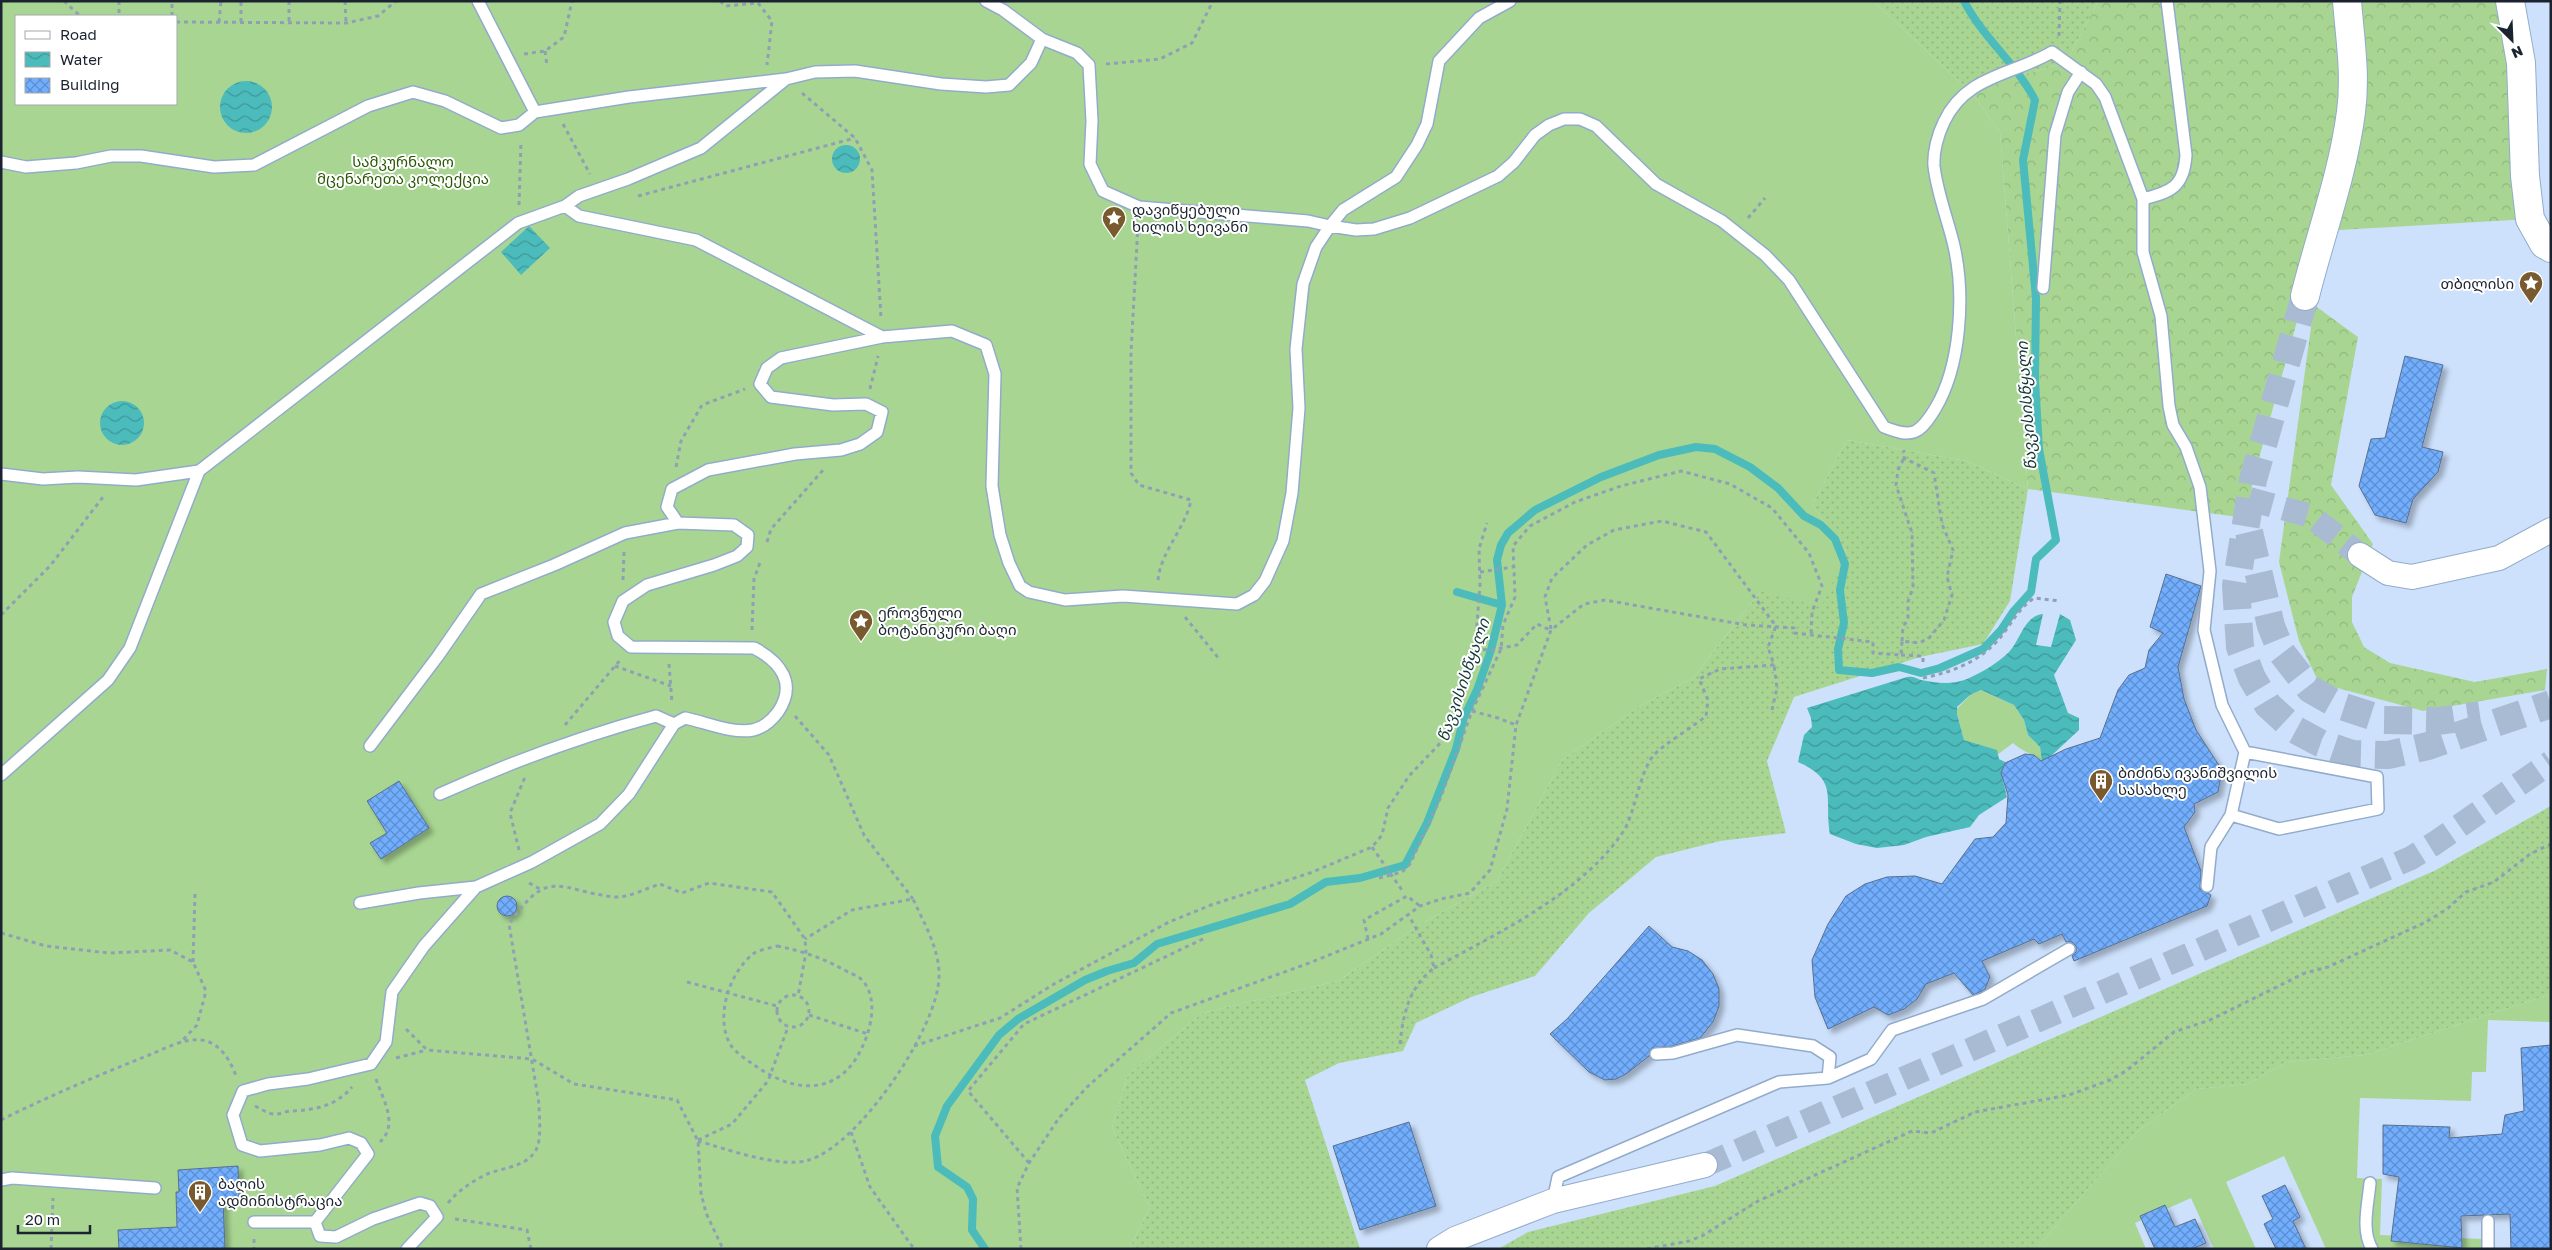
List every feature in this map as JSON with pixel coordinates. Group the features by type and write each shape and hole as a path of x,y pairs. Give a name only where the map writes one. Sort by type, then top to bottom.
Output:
{"main road":[{"path":"2304,296 2338,172 2351,111 2353,62 2347,1"},
{"path":"2510,1 2520,63 2525,176 2530,219 2544,244 2551,248"}],"street":[{"path":"2360,555 2388,573 2412,577 2499,558 2551,530"},
{"path":"1439,1249 1455,1239 1553,1201 1705,1165"}],"lane":[{"path":"478,1 508,56 535,112"},
{"path":"986,1 1003,10 1042,39 1077,54 1089,66 1092,121 1090,164 1103,191 1138,207 1308,221 1356,230 1374,229 1426,211 1498,176 1514,162 1535,136 1549,125 1564,120 1580,119 1596,126 1656,184 1722,221 1765,255 1789,280 1832,350 1863,391 1875,417 1884,427 1903,435 1916,433 1926,423 1937,405 1948,378 1958,337 1959,299 1954,249 1937,183 1934,163 1936,148 1944,122 1962,96 1973,86 2038,60 2052,52 2080,72 2096,84 2105,98 2143,199 2143,252 2161,316 2169,406 2173,425 2186,447 2200,487 2210,571 2204,630 2222,705 2245,752 2231,815 2211,847 2207,886"},
{"path":"678,523 667,507 672,489 708,470 795,454 841,450 860,444 877,432 882,412 866,404 833,406 771,397 760,384 767,368 781,358 882,337 952,331 986,345 995,374 992,486 1000,535 1009,564 1020,586 1029,592 1065,600 1123,596 1237,604 1254,595 1265,581 1283,541 1292,493 1299,408 1296,349 1303,284 1316,247 1343,210 1396,177 1418,145 1427,124 1439,60 1479,18 1510,1"},
{"path":"2143,199 2167,193 2181,179 2185,169 2186,156 2167,1"},
{"path":"1,162 26,167 76,164 111,156 141,156 214,167 254,165 368,106 413,92 445,101 501,128 519,124 535,112 555,108 629,97 786,79 815,72 855,71 941,84 986,87 1009,85 1031,63 1042,39"},
{"path":"2043,288 2055,135 2068,92 2080,72"},
{"path":"1,474 43,479 136,480 199,471 518,223 565,206 579,196 701,148 786,79"},
{"path":"565,206 579,216 696,240 882,337"},
{"path":"1,774 108,680 130,648 199,471"},
{"path":"360,903 419,893 476,887 532,862 600,824 629,794 674,724 685,718 722,727 754,730 772,721 784,704 788,688 778,666 770,657 754,648 668,649 631,647 618,636 614,622 623,601 647,585 714,565 737,556 747,547 748,535 734,525 678,523 625,532 554,565 480,594 438,656 370,746"},
{"path":"440,794 503,767 592,734 656,716 674,724"},
{"path":"2231,815 2279,829 2378,809 2377,777 2245,752"},
{"path":"314,1222 368,1154 361,1142 349,1138 320,1145 260,1151 242,1145 233,1115 243,1091 268,1084 308,1080 371,1064 386,1042 392,992 424,946 476,887"},
{"path":"1553,1201 1558,1177 1779,1082 1828,1078 1871,1059 1892,1030 1983,999 2069,949"},
{"path":"1656,1054 1673,1053 1737,1035 1755,1037 1813,1046 1830,1057 1828,1078"},
{"path":"1,1180 12,1178 155,1188"},
{"path":"2370,1183 2366,1228 2367,1240 2372,1249"},
{"path":"314,1222 320,1236 336,1237 373,1219 420,1203 430,1206 437,1217 407,1249"},
{"path":"2488,1221 2488,1249"},
{"path":"254,1222 314,1222"}],"path":[{"path":"64,1 79,15"},
{"path":"118,1 119,15"},
{"path":"172,1 172,15"},
{"path":"219,22 221,1"},
{"path":"241,1 241,22"},
{"path":"289,1 289,23"},
{"path":"345,1 346,23"},
{"path":"178,22 346,23 378,16 396,1"},
{"path":"508,56 546,51 564,38 572,1"},
{"path":"720,1 726,6 758,3 772,21 767,68 786,79 855,138 872,170 882,337 866,404"},
{"path":"1089,66 1160,59 1192,43 1213,1"},
{"path":"2052,52 2058,37 2060,1"},
{"path":"546,51 547,66"},
{"path":"555,108 599,189"},
{"path":"518,223 522,147 519,124"},
{"path":"634,197 855,138"},
{"path":"1736,232 1765,198"},
{"path":"1138,207 1131,352 1131,473 1139,485 1191,500 1158,577"},
{"path":"674,475 681,441 702,405 760,384"},
{"path":"1901,655 1903,627 1908,618 1908,602 1913,587 1912,533 1896,485 1898,470 1904,458 1903,435"},
{"path":"766,546 771,529 841,450"},
{"path":"1902,641 1920,643 1929,638 1944,620 1952,594 1947,577 1953,550 1942,524 1934,473 1904,458"},
{"path":"1379,878 1402,872 1410,864 1441,797 1472,711 1501,649 1503,625 1515,597 1513,546 1530,526 1575,502 1621,486 1681,471 1730,484 1772,508 1809,553 1822,586 1812,612 1811,635"},
{"path":"1,616 50,566 116,480"},
{"path":"1021,1249 1017,1188 1029,1162 1058,1118 1086,1086 1171,1013 1312,962 1380,934 1420,906 1470,892 1490,870 1507,809 1516,725 1551,630 1545,597 1552,578 1587,545 1614,530 1662,521 1706,532 1776,626"},
{"path":"914,1046 1000,1018 1054,984 1169,922 1211,905 1310,873 1372,847 1382,835 1388,808 1410,776 1447,736 1475,650 1479,621 1479,549 1487,523"},
{"path":"623,601 625,532"},
{"path":"754,648 752,636 754,579 763,554"},
{"path":"1480,572 1513,568"},
{"path":"1923,678 1950,672 1978,658 1994,645 2024,605 2034,598 2060,601"},
{"path":"1170,600 1220,660"},
{"path":"1551,630 1584,604 1606,600 1746,625 1794,628 1794,633 1873,642 1873,653 1923,656 1923,662"},
{"path":"1475,650 1501,649 1518,644 1536,624 1551,630"},
{"path":"1772,710 1777,688 1774,665 1768,647 1769,639 1776,626"},
{"path":"532,862 518,848 510,813 537,755 615,666 671,686 668,649"},
{"path":"1400,1044 1408,1002 1422,977 1434,968 1487,941 1550,902 1599,861 1624,831 1654,755 1706,716 1708,700 1699,679 1720,669 1774,665"},
{"path":"698,1141 766,1160 808,1161 830,1150 865,1120 907,1061 938,993 939,975 932,940 913,899 864,835 829,754 784,704"},
{"path":"1472,711 1516,725"},
{"path":"1647,1249 1689,1241 1702,1236 1758,1201 1912,1131 1931,1133 1975,1112 2082,1092 2110,1080 2126,1071 2174,1032 2210,1020 2305,974 2328,967 2426,922 2447,909 2466,892 2494,882 2530,854 2551,844"},
{"path":"1372,847 1405,894 1420,906"},
{"path":"531,1249 527,1230 437,1217 458,1190 487,1175 526,1162 536,1150 539,1119 532,1060 509,924 523,904 540,888 564,886 617,897 660,884 682,893 709,883 772,892 805,939 806,952 798,996"},
{"path":"179,1043 198,1026 206,991 193,962 195,894"},
{"path":"1368,939 1364,920 1405,894"},
{"path":"805,939 852,910 913,899"},
{"path":"1408,914 1431,955 1434,968"},
{"path":"1,933 46,946 100,952 170,950 193,962"},
{"path":"1029,1162 968,1091 1024,1024 1205,938"},
{"path":"777,946 806,952 862,979 870,995 872,1018 868,1034 856,1061 843,1074 813,1088 785,1083 770,1077 731,1045 725,1029 725,1008 729,992 737,973 753,953 777,946"},
{"path":"687,982 777,1006"},
{"path":"789,995 798,996 804,1000 808,1007 809,1015 804,1023 796,1027 788,1027 780,1022 777,1015 777,1006 782,999 789,995"},
{"path":"390,1014 427,1050 532,1060 574,1084 677,1100 698,1141 701,1193 706,1214 723,1249"},
{"path":"809,1015 868,1034"},
{"path":"698,1141 732,1124 770,1077 788,1027"},
{"path":"1,1120 50,1096 179,1043 200,1039 216,1044 231,1062 243,1091 254,1106 272,1114 315,1110 346,1094 371,1064"},
{"path":"371,1064 391,1121 386,1136"},
{"path":"851,1132 870,1187 914,1249"},
{"path":"51,1249 53,1182"}],"green space":[{"name":"ეროვნული ბოტანიკური ბაღი","path":"1,1 1873,1 1972,93 2000,132 2028,489 1966,461 1847,440 1812,505 1847,553 1821,607 1761,591 1693,678 1643,704 1562,760 1497,881 1419,925 1338,981 1202,1013 1128,1075 1112,1128 1150,1207 1129,1249 1,1249"},
{"path":"1873,1 2098,1 2066,63 1986,84 1972,93"},
{"path":"2098,1 2510,1 2530,219 2322,231 2253,480 2246,518 2028,489 2000,132 1972,93 1986,84 2066,63"},
{"path":"2314,305 2358,337 2331,485 2373,544 2352,597 2352,622 2364,647 2390,663 2475,682 2547,669 2545,690 2423,711 2319,683 2299,641 2279,562"},
{"path":"1847,440 1966,461 2028,489 2010,601 1983,644 1920,657 1794,697 1767,761 1786,833 1720,841 1656,857 1589,913 1535,976 1471,997 1416,1023 1403,1051 1339,1063 1305,1080 1360,1249 1129,1249 1150,1207 1112,1128 1128,1075 1202,1013 1338,981 1419,925 1497,881 1562,760 1643,704 1693,678 1761,591 1847,553 1812,505"},
{"path":"1981,690 2014,705 2024,720 2028,735 2040,747 2042,761 2013,743 1997,755 1989,748 1964,740 1956,710 1970,695"},
{"path":"2551,806 2551,994 2365,1055 2286,1062 2248,1084 2196,1089 2139,1130 2036,1249 1498,1249 1528,1232 1715,1186 2434,871"},
{"path":"2551,994 2551,1022 2488,1020 2486,1072 2472,1072 2471,1101 2360,1098 2357,1178 2382,1179 2380,1235 2483,1239 2483,1249 2326,1249 2284,1156 2226,1182 2256,1249 2214,1249 2191,1198 2135,1223 2146,1249 2036,1249 2139,1130 2196,1089 2248,1084 2286,1062 2365,1055"}],"water":[{"path":"246,81 256,83 264,89 270,97 272,107 270,117 264,125 256,131 246,133 236,131 228,125 222,117 220,107 222,97 228,89 236,83"},
{"path":"846,145 856,149 860,159 856,169 846,173 836,169 832,159 836,149"},
{"path":"529,226 550,248 521,275 501,252"},
{"path":"122,401 134,405 140,411 144,423 140,435 134,441 122,445 110,441 104,435 100,423 104,411 110,405"},
{"path":"2043,614 2036,645 2051,647 2060,614 2070,620 2076,640 2054,675 2068,713 2079,718 2079,730 2051,756 2042,761 2040,747 2028,735 2024,720 2014,705 1981,690 1970,695 1957,707 1957,714 1964,740 1997,750 1999,759 2005,762 2001,773 2007,797 1979,815 1970,827 1926,837 1904,845 1877,848 1856,844 1830,834 1825,783 1811,769 1798,762 1804,735 1812,727 1807,708 1907,677 1944,683 1967,679 2005,656 2013,647 2027,623 2031,619"}],"building":[{"path":"2405,356 2443,365 2422,447 2443,452 2438,472 2413,499 2406,523 2375,515 2359,486 2371,439 2385,438"},
{"name":"ბიძინა ივანიშვილის სასახლე","path":"2166,574 2201,586 2178,667 2184,699 2196,730 2222,770 2218,792 2194,804 2195,812 2184,827 2201,871 2200,889 2211,895 2207,906 2074,961 2072,956 2076,952 2076,946 2072,942 2066,942 2062,934 2039,944 2034,939 1982,961 1990,977 1985,989 1980,992 1973,995 1954,973 1926,984 1917,999 1904,1009 1888,1015 1874,1007 1828,1029 1815,997 1812,960 1828,924 1846,896 1865,884 1887,877 1915,876 1942,884 1975,839 1993,837 2006,823 2008,795 2001,773 2005,763 2025,754 2034,755 2041,761 2066,749 2100,738 2118,690 2129,675 2145,668 2149,650 2163,633 2150,627"},
{"path":"399,781 429,828 381,859 370,843 387,833 367,801"},
{"path":"503,896 511,896 517,902 517,910 511,916 503,916 497,910 497,902"},
{"path":"1649,926 1672,947 1688,951 1702,960 1713,974 1719,989 1719,1006 1713,1022 1700,1038 1672,1046 1652,1048 1649,1056 1626,1074 1616,1079 1605,1080 1589,1072 1550,1034 1567,1019"},
{"path":"2551,1045 2551,1249 2511,1249 2510,1214 2461,1216 2462,1248 2391,1241 2399,1177 2383,1174 2383,1125 2450,1127 2449,1138 2502,1134 2505,1115 2524,1111 2521,1048"},
{"path":"1409,1122 1436,1206 1360,1230 1333,1146"},
{"name":"ბაღის ადმინისტრაცია","path":"238,1166 239,1198 223,1199 225,1249 119,1249 118,1230 177,1227 176,1192 179,1192 178,1170"},
{"path":"2285,1185 2300,1217 2293,1221 2306,1249 2276,1249 2264,1224 2273,1219 2262,1196"},
{"path":"2165,1205 2175,1227 2195,1219 2206,1243 2192,1249 2155,1249 2140,1216"}],"waterway":[{"name":"წავკისისწყალი","path":"985,1249 972,1230 973,1199 967,1187 938,1167 935,1136 947,1106 999,1035 1018,1019 1085,980 1134,963 1157,944 1290,904 1326,882 1360,878 1405,865 1427,823 1456,749 1464,717 1477,690 1491,650 1502,605 1497,560 1501,545 1508,533 1535,510 1601,477 1659,455 1696,447 1715,449 1750,467 1778,488 1804,516 1821,525 1835,539 1845,564 1840,590 1844,623 1838,649 1839,670 1872,673 1899,667 1921,673 1940,668 1983,649 2001,630 2013,612 2031,592 2036,559 2056,540 2039,449 2035,380 2036,298 2023,160 2035,100 2019,74 1980,27 1964,1"},
{"path":"1457,592 1502,605"}],"tunnel":[{"path":"2305,296 2253,480 2236,586 2240,647 2252,678 2268,705 2294,729 2320,743 2352,754 2388,755 2428,746 2551,704"},
{"path":"2249,499 2311,516 2360,555"},
{"path":"2249,532 2271,626 2282,653 2310,689 2338,705 2384,720 2439,721 2480,715"},
{"path":"1705,1165 2411,858 2551,762"}],"place":[{"name":"დავიწყებული ხილის ხეივანი","path":"1114,239"},
{"name":"თბილისი","path":"2531,304"},
{"name":"ეროვნული ბოტანიკური ბაღი","path":"861,642"},
{"name":"ბიძინა ივანიშვილის სასახლე","path":"2101,802"},
{"name":"ბაღის ადმინისტრაცია","path":"200,1213"}],"park label":[{"name":"სამკურნალო მცენარეთა კოლექცია","path":"403,170"}]}
